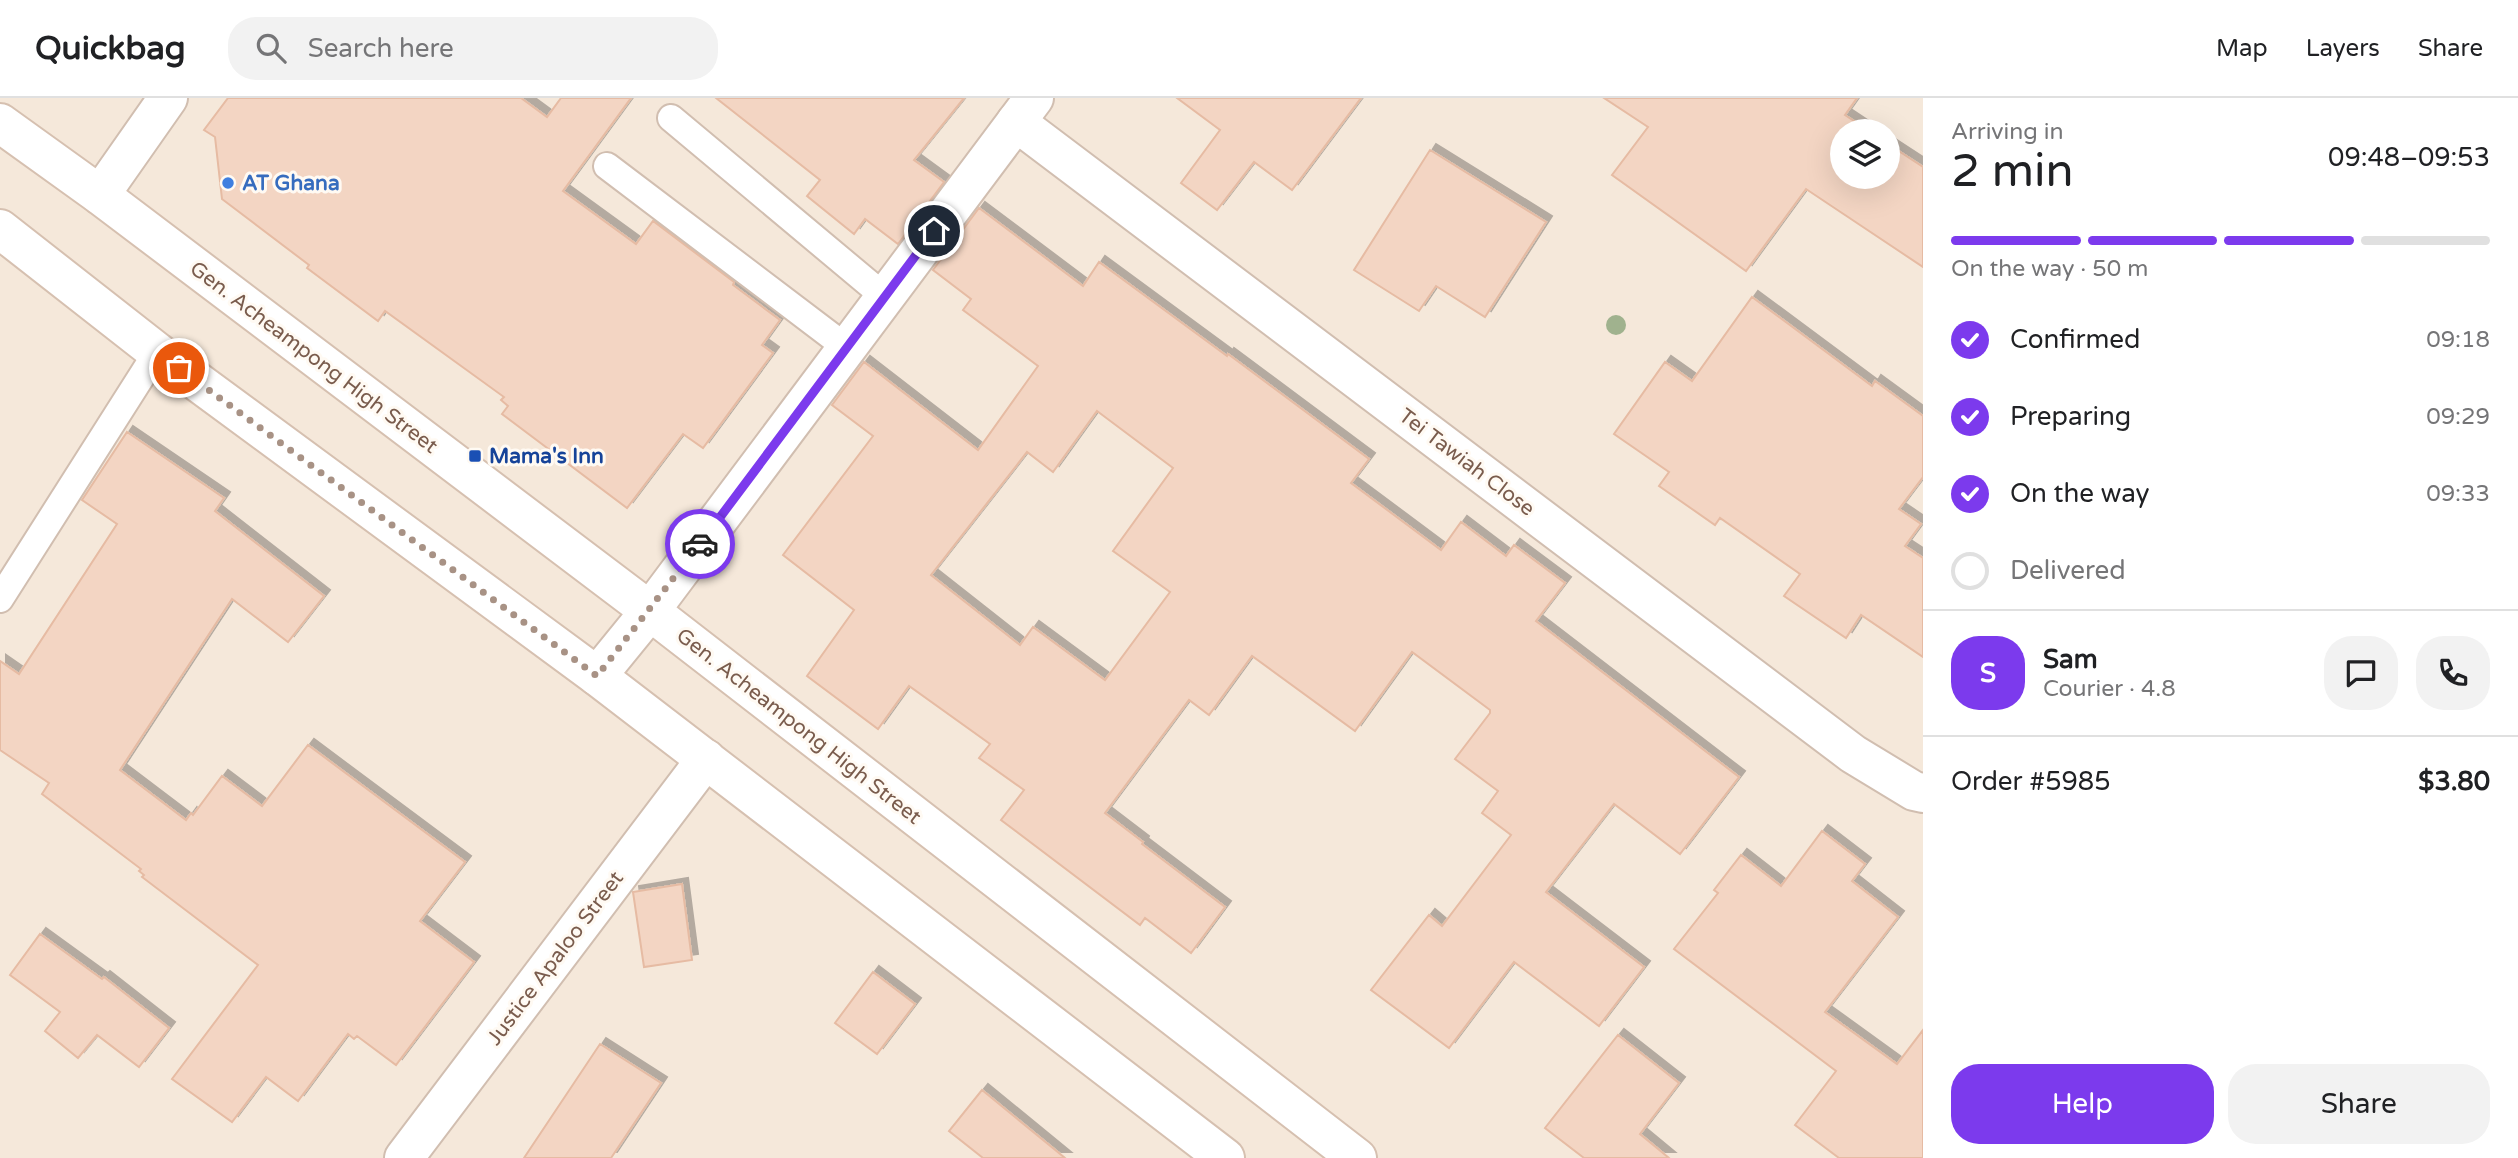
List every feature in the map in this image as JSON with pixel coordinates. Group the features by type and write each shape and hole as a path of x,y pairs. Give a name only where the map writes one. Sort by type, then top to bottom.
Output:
{"main road":[{"path":"100,195 169,98"},
{"path":"597,676 650,611 1025,110"},
{"name":"Tei Tawiah Close","path":"1025,110 1853,754 1914,791 1923,793"},
{"name":"Gen. Acheampong High Street","path":"0,123 100,195 650,611 1357,1158"},
{"path":"0,229 157,352 597,676 1225,1158"},
{"name":"Justice Apaloo Street","path":"404,1158 706,759"}],"lane":[{"path":"671,118 885,297"},
{"path":"607,166 847,348"},
{"path":"0,599 157,352"}],"shaded area":[{"path":"0,98 1923,98 1923,1158 0,1158"}],"building":[{"path":"228,98 521,98 547,117 561,98 631,98 563,191 636,244 653,221 734,282 733,285 780,320 762,345 773,353 703,448 683,434 627,508 502,414 508,406 501,400 504,397 385,311 378,321 222,199 215,137 204,130"},
{"path":"716,98 964,98 914,160 944,182 898,244 865,219 854,234 807,196 820,180"},
{"path":"1177,98 1361,98 1292,190 1254,162 1217,210 1181,183 1220,130"},
{"path":"1604,98 1857,98 1845,115 1851,119 1830,119 1830,189 1900,189 1900,152 1923,167 1923,267 1806,189 1746,271 1612,175 1648,127"},
{"path":"1430,150 1546,222 1485,317 1436,286 1419,311 1354,270"},
{"path":"979,208 1083,286 1099,262 1369,459 1351,483 1441,550 1461,522 1506,556 1514,545 1565,583 1536,621 1739,777 1680,854 1614,804 1546,892 1644,967 1599,1026 1514,962 1449,1048 1371,990 1429,915 1442,926 1511,835 1482,813 1498,791 1455,759 1490,710 1412,652 1355,731 1252,656 1209,715 1189,700 1105,813 1225,907 1191,953 1145,918 1140,925 1001,820 1024,790 979,758 990,744 909,686 878,729 807,676 854,610 783,555 873,436 832,405 864,362 978,450 1038,366 963,310 971,299 933,270","holes":["1097,411 1173,468 1113,551 1170,592 1105,680 1033,627 1020,645 931,575 1027,452 1053,472"]},
{"path":"1752,297 1872,386 1875,381 1923,416 1923,477 1899,509 1921,524 1905,546 1923,558 1923,657 1861,615 1846,638 1784,596 1800,574 1720,518 1715,525 1659,486 1669,472 1614,434 1665,362 1692,381"},
{"path":"127,432 224,498 215,511 324,596 288,642 232,599 120,770 186,820 191,813 193,815 222,776 262,806 308,745 465,862 420,921 474,962 396,1065 357,1036 354,1039 348,1034 298,1101 266,1077 232,1122 172,1079 258,965 142,877 144,875 139,871 141,869 42,794 49,783 0,750 0,661 19,674 117,524 82,500"},
{"path":"1822,831 1865,864 1852,881 1898,917 1825,1012 1897,1064 1923,1030 1923,1158 1839,1158 1795,1125 1836,1071 1674,949 1718,893 1714,890 1741,855 1781,886"},
{"path":"682,884 692,960 644,967 633,892"},
{"path":"40,934 102,979 104,977 169,1028 139,1067 97,1035 78,1058 45,1031 60,1012 10,975"},
{"path":"873,972 915,1004 877,1054 835,1023"},
{"path":"1618,1035 1679,1083 1640,1134 1669,1158 1584,1158 1545,1128"},
{"path":"600,1044 661,1083 611,1158 524,1158"},
{"path":"982,1090 1065,1158 983,1158 949,1131"}],"way so far":[{"path":"179,368 597,676 700,544"}],"place":[{"name":"AT Ghana","path":"228,183"},
{"name":"Mama's Inn","path":"475,456"}],"route":[{"path":"700,544 934,231"}]}
